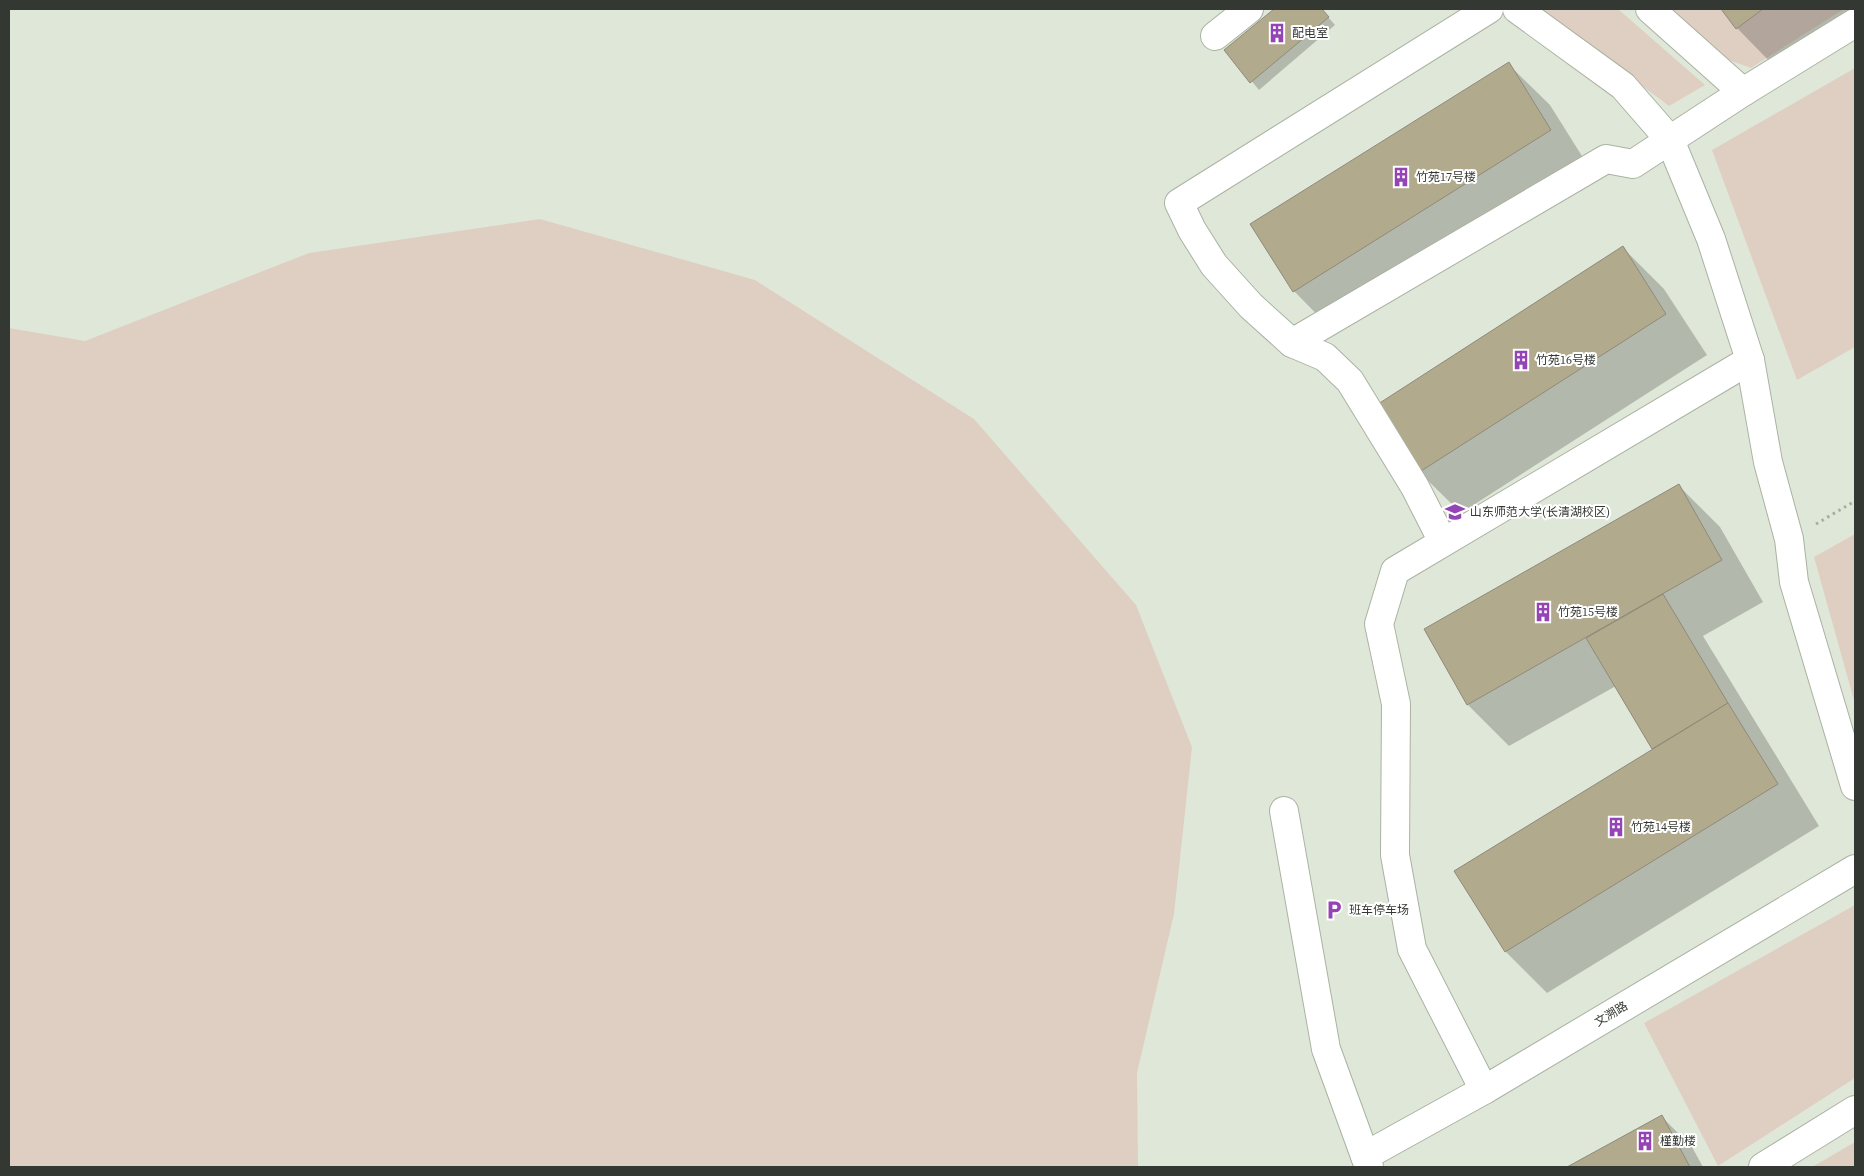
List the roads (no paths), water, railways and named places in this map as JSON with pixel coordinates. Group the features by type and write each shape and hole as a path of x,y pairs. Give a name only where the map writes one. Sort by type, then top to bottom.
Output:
{"street":[{"path":"1215,36 1249,9"},
{"path":"1443,542 1415,487 1350,381 1325,357 1292,343 1251,306 1214,265 1192,230 1179,203 1489,9"},
{"path":"1517,9 1623,86 1670,140 1711,239 1750,360 1768,462 1789,539 1794,582 1855,786"},
{"path":"1650,9 1743,92"},
{"path":"1292,343 1606,159 1633,164 1743,92 1855,23"},
{"path":"1484,1090 1412,950 1395,855 1396,704 1379,624 1395,571 1750,360"},
{"path":"1284,811 1326,1049 1367,1162"},
{"name":"文溯路","path":"1367,1162 1484,1090 1855,869"},
{"path":"1763,1167 1855,1110"}],"place":[{"name":"配电室","path":"1277,33"},
{"name":"竹苑17号楼","path":"1401,177"},
{"name":"竹苑16号楼","path":"1521,360"},
{"name":"山东师范大学(长清湖校区)","path":"1455,512"},
{"name":"竹苑15号楼","path":"1543,612"},
{"name":"竹苑14号楼","path":"1616,827"},
{"name":"班车停车场","path":"1334,910"},
{"name":"槿勤楼","path":"1645,1141"}]}
